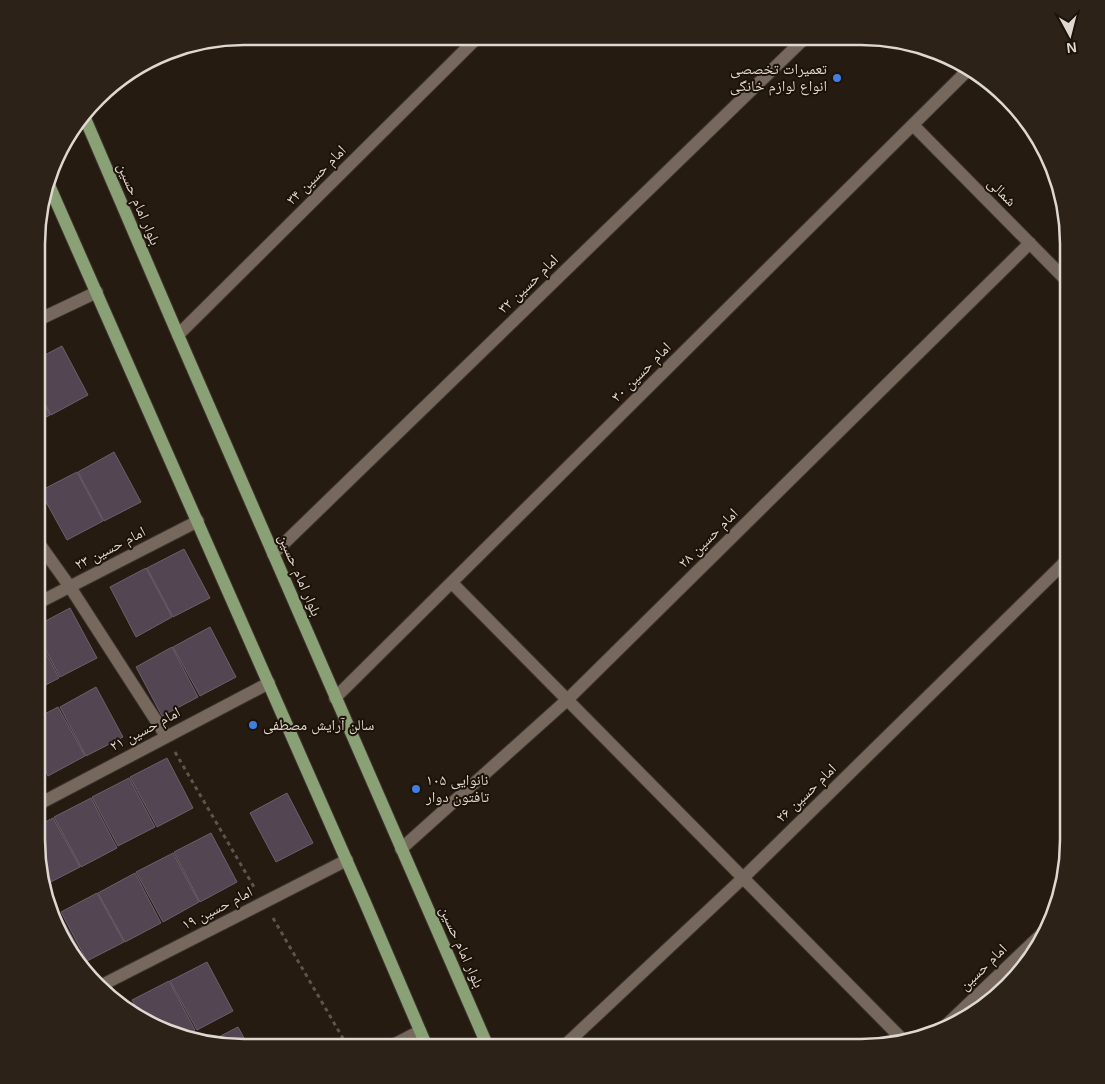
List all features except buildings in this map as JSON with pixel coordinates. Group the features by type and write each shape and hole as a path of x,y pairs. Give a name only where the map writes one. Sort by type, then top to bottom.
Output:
{"main road":[{"name":"بلوار امام حسین","path":"87,122 485,1039"},
{"path":"52,192 347,860 423,1039"}],"street":[{"name":"امام حسین ۳۴","path":"178,335 470,45"},
{"name":"امام حسین ۳۲","path":"273,554 798,45"},
{"name":"امام حسین ۳۰","path":"335,698 964,74"},
{"name":"شمالی","path":"913,125 1060,274"},
{"name":"امام حسین ۲۸","path":"402,849 567,700 1030,243"},
{"path":"45,317 97,292"},
{"name":"امام حسین ۲۳","path":"45,600 198,521"},
{"path":"45,552 70,587 166,736"},
{"name":"امام حسین ۲۶","path":"572,1039 743,878 1060,566"},
{"path":"452,583 898,1035"},
{"name":"امام حسین ۲۱","path":"45,802 269,683"},
{"name":"امام حسین ۱۹","path":"105,983 347,860"},
{"name":"امام حسین","path":"966,1009 1007,974 1020,959"},
{"path":"406,1039 420,1032"}],"place":[{"name":"تعمیرات تخصصی انواع لوازم خانگی","path":"837,78"},
{"name":"سالن آرایش مصطفی","path":"253,725"},
{"name":"نانوایی ۱۰۵ تافتون دوار","path":"416,789"}]}
